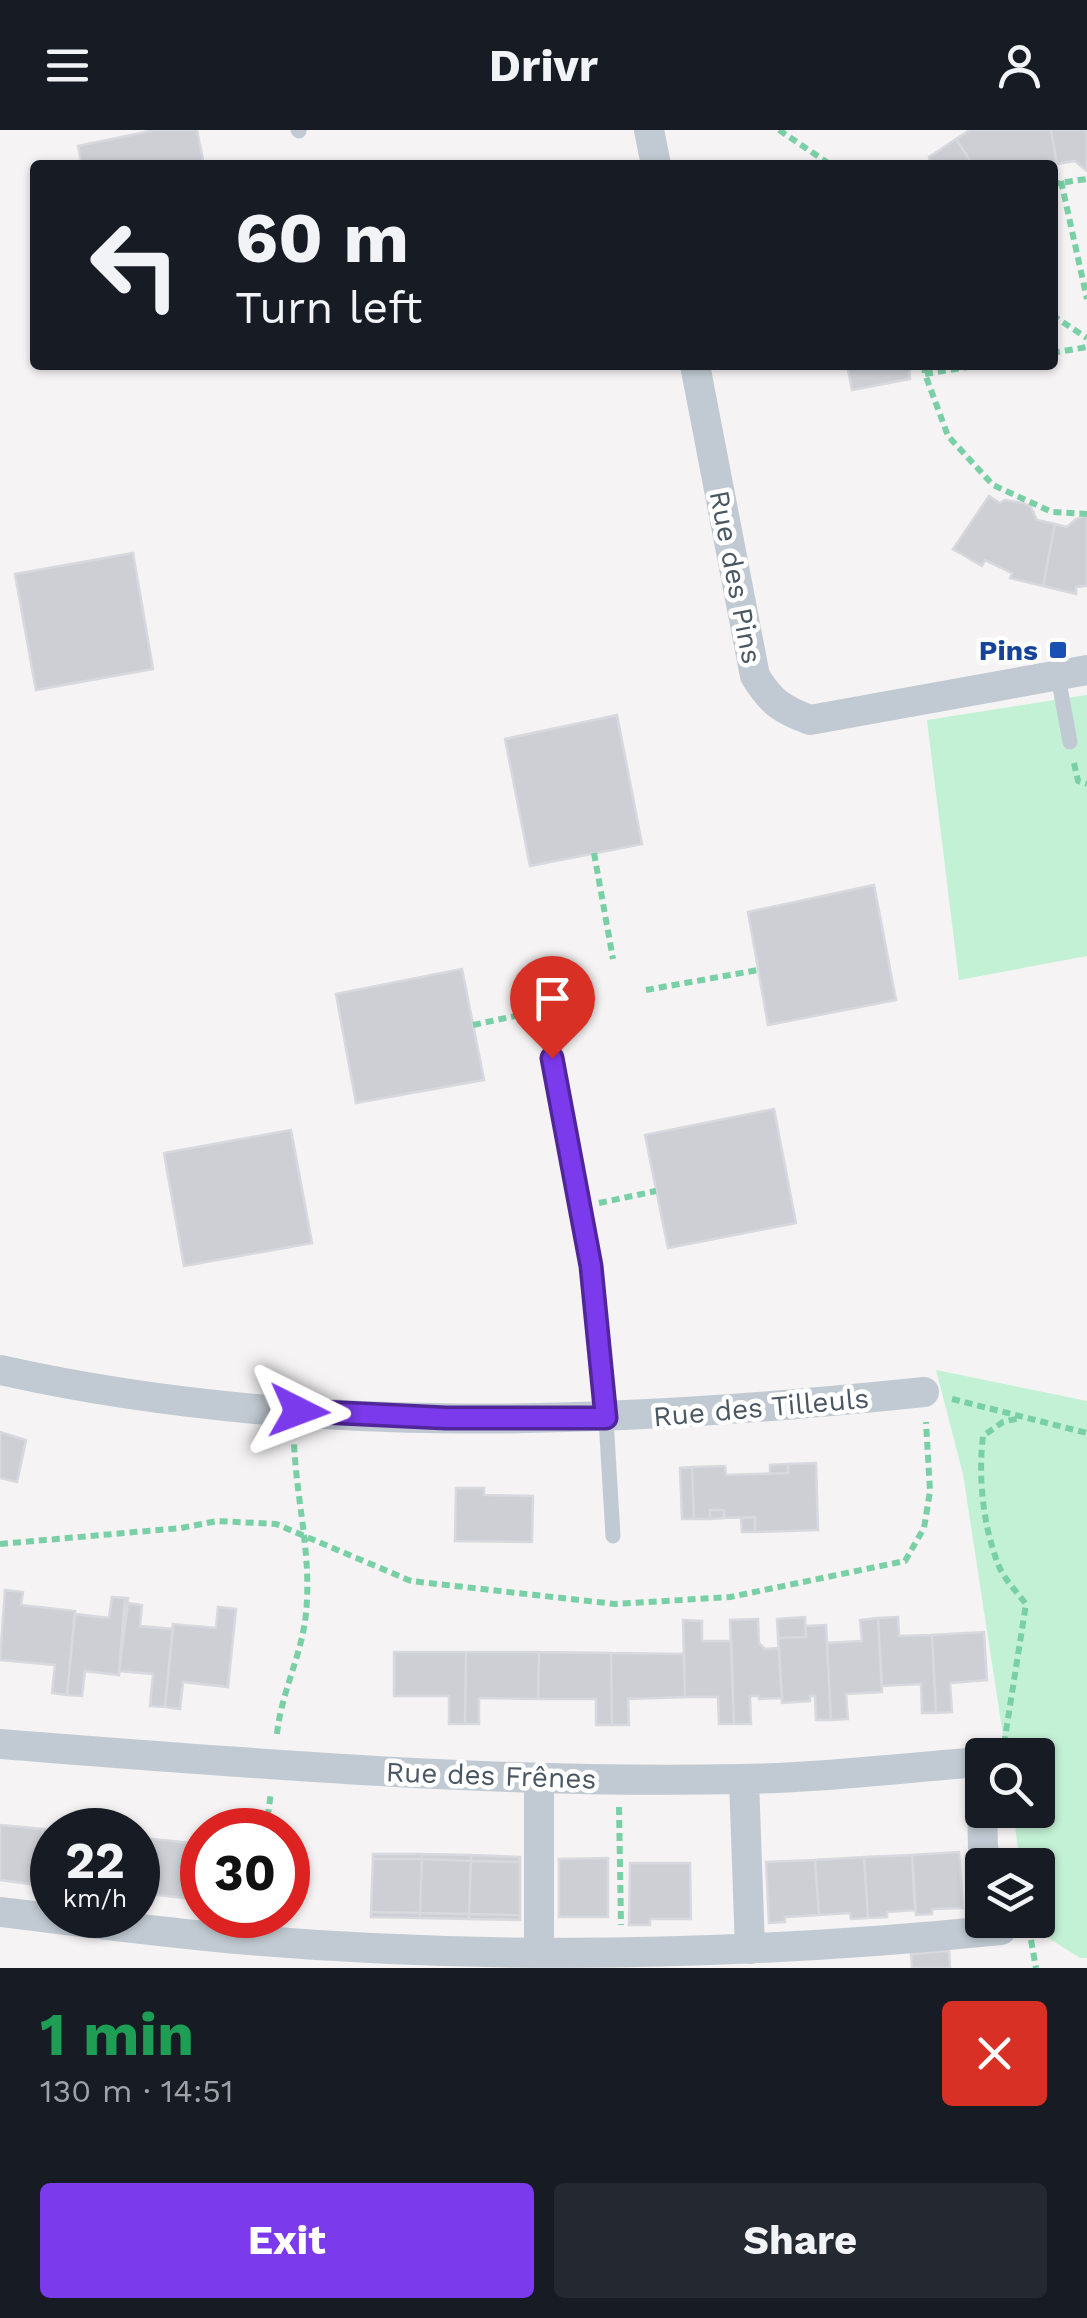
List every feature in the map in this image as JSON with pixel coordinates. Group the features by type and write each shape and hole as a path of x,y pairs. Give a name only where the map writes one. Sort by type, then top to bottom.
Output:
{"street":[{"path":"649,130 655,160"},
{"name":"Rue des Pins","path":"695,370 755,676 768,699 810,720 1072,673"},
{"name":"Rue des Tilleuls","path":"0,1370 185,1401 446,1418 606,1418 759,1410 924,1392"},
{"name":"Rue des Frênes","path":"0,1744 275,1765 539,1779 744,1779 965,1763"},
{"path":"539,1779 539,1952"},
{"path":"744,1779 750,1949"},
{"path":"0,1912 251,1940 539,1952 750,1949 965,1934"}],"lane":[{"path":"1070,742 1072,673"},
{"path":"552,1058 591,1266 613,1536"}],"path":[{"path":"780,130 824,160"},
{"path":"1058,182 1087,179"},
{"path":"1062,181 1087,299"},
{"path":"1058,319 1087,338"},
{"path":"1058,352 1087,347"},
{"path":"924,370 948,436 992,485 1052,512 1087,514"},
{"path":"594,853 614,959"},
{"path":"646,990 758,970"},
{"path":"473,1025 571,1004"},
{"path":"580,1207 656,1191"},
{"path":"0,1544 181,1528 217,1521 276,1524 411,1581 615,1604 730,1597 905,1562 924,1528 930,1491 924,1392 1087,1433"},
{"path":"269,1808 279,1717 306,1618 309,1578 294,1431 299,1411"},
{"path":"1004,1738 1026,1604 999,1568 986,1518 980,1461 983,1436 1003,1422 1024,1417"},
{"path":"619,1780 621,1951"}],"green space":[{"path":"1087,695 1087,956 959,980 927,720"},
{"path":"936,1370 1087,1401 1087,1958 1080,1958 1048,1938 1055,1938 1055,1848 1018,1848 1015,1828 1055,1828 1055,1738 1003,1738 963,1474"}],"building":[{"path":"155,130 197,130 203,160 81,160 78,146"},
{"path":"970,130 1051,130 1056,160 970,160 956,139"},
{"path":"1051,130 1087,130 1087,171 1075,161 1058,164"},
{"path":"956,139 970,160 930,160"},
{"path":"848,370 909,370 910,379 852,390"},
{"path":"989,496 1000,503 1023,503 1031,507 1037,520 1055,524 1043,586 1010,578 1012,573 985,560 982,566 953,549"},
{"path":"1087,515 1087,586 1076,587 1076,594 1043,586 1055,524 1067,527"},
{"path":"133,553 153,669 36,690 15,574"},
{"path":"617,715 642,844 530,866 505,739"},
{"path":"874,885 896,1000 768,1025 748,912"},
{"path":"462,969 484,1080 356,1103 336,994"},
{"path":"774,1109 796,1223 668,1248 645,1135"},
{"path":"291,1130 312,1243 184,1266 164,1153"},
{"path":"0,1432 26,1440 17,1482 0,1478"},
{"path":"816,1463 818,1530 755,1532 755,1517 724,1518 724,1510 710,1510 710,1519 694,1519 692,1467 725,1466 726,1475 788,1473 788,1464"},
{"path":"788,1464 788,1473 770,1474 770,1465"},
{"path":"692,1467 694,1519 682,1519 680,1468"},
{"path":"456,1488 484,1488 484,1495 533,1496 532,1542 455,1541"},
{"path":"710,1510 724,1510 724,1518 710,1519"},
{"path":"755,1517 755,1532 742,1532 741,1518"},
{"path":"5,1590 23,1592 21,1605 75,1611 67,1695 52,1693 55,1665 0,1660"},
{"path":"112,1597 125,1598 119,1675 85,1671 82,1696 67,1695 75,1614 109,1618"},
{"path":"125,1598 128,1598 119,1671"},
{"path":"128,1603 142,1605 140,1626 173,1629 165,1707 150,1706 153,1674 119,1671"},
{"path":"218,1607 236,1609 228,1687 183,1682 180,1709 165,1707 173,1624 216,1628"},
{"path":"805,1617 806,1637 778,1638 777,1619"},
{"path":"898,1617 899,1636 932,1635 936,1713 922,1713 921,1684 882,1686 878,1618"},
{"path":"878,1618 882,1692 846,1694 848,1719 831,1720 827,1643 862,1641 860,1620"},
{"path":"758,1619 759,1643 765,1649 779,1648 782,1698 750,1696 751,1724 734,1724 730,1620"},
{"path":"683,1620 702,1621 702,1641 731,1641 734,1724 719,1724 718,1697 685,1697"},
{"path":"826,1625 831,1720 816,1720 815,1696 810,1696 810,1701 782,1703 778,1638 806,1637 805,1626"},
{"path":"984,1632 987,1680 950,1683 952,1712 936,1713 932,1635"},
{"path":"394,1652 466,1652 465,1724 449,1724 449,1696 394,1696"},
{"path":"466,1652 539,1652 538,1699 479,1698 479,1724 465,1724"},
{"path":"539,1652 611,1653 612,1725 596,1725 596,1699 538,1699"},
{"path":"611,1653 684,1654 685,1697 628,1699 629,1725 612,1725"},
{"path":"0,1825 30,1828 30,1884 0,1880"},
{"path":"160,1840 180,1842 180,1898 160,1895"},
{"path":"959,1852 963,1908 932,1909 932,1914 916,1915 912,1855"},
{"path":"373,1854 422,1854 422,1859 373,1859"},
{"path":"422,1854 471,1855 471,1861 422,1859"},
{"path":"471,1855 520,1857 520,1862 471,1861"},
{"path":"912,1855 915,1910 868,1918 864,1857"},
{"path":"864,1857 868,1918 851,1919 850,1913 819,1915 815,1860"},
{"path":"608,1858 608,1917 559,1917 559,1859"},
{"path":"373,1859 422,1859 420,1913 371,1912"},
{"path":"422,1859 471,1861 469,1914 420,1913"},
{"path":"815,1860 819,1915 785,1917 785,1922 769,1923 766,1862"},
{"path":"471,1861 520,1862 520,1915 469,1914"},
{"path":"630,1863 690,1863 691,1919 650,1919 650,1925 629,1925"},
{"path":"371,1912 420,1913 420,1918 371,1917"},
{"path":"420,1913 469,1914 469,1919 420,1918"},
{"path":"469,1914 520,1915 520,1920 469,1919"},
{"path":"949,1951 950,1968 912,1968 911,1954"}],"place":[{"name":"Pins","path":"1058,650"}],"route":[{"path":"299,1411 446,1418 606,1418 591,1266 552,1058"}]}
